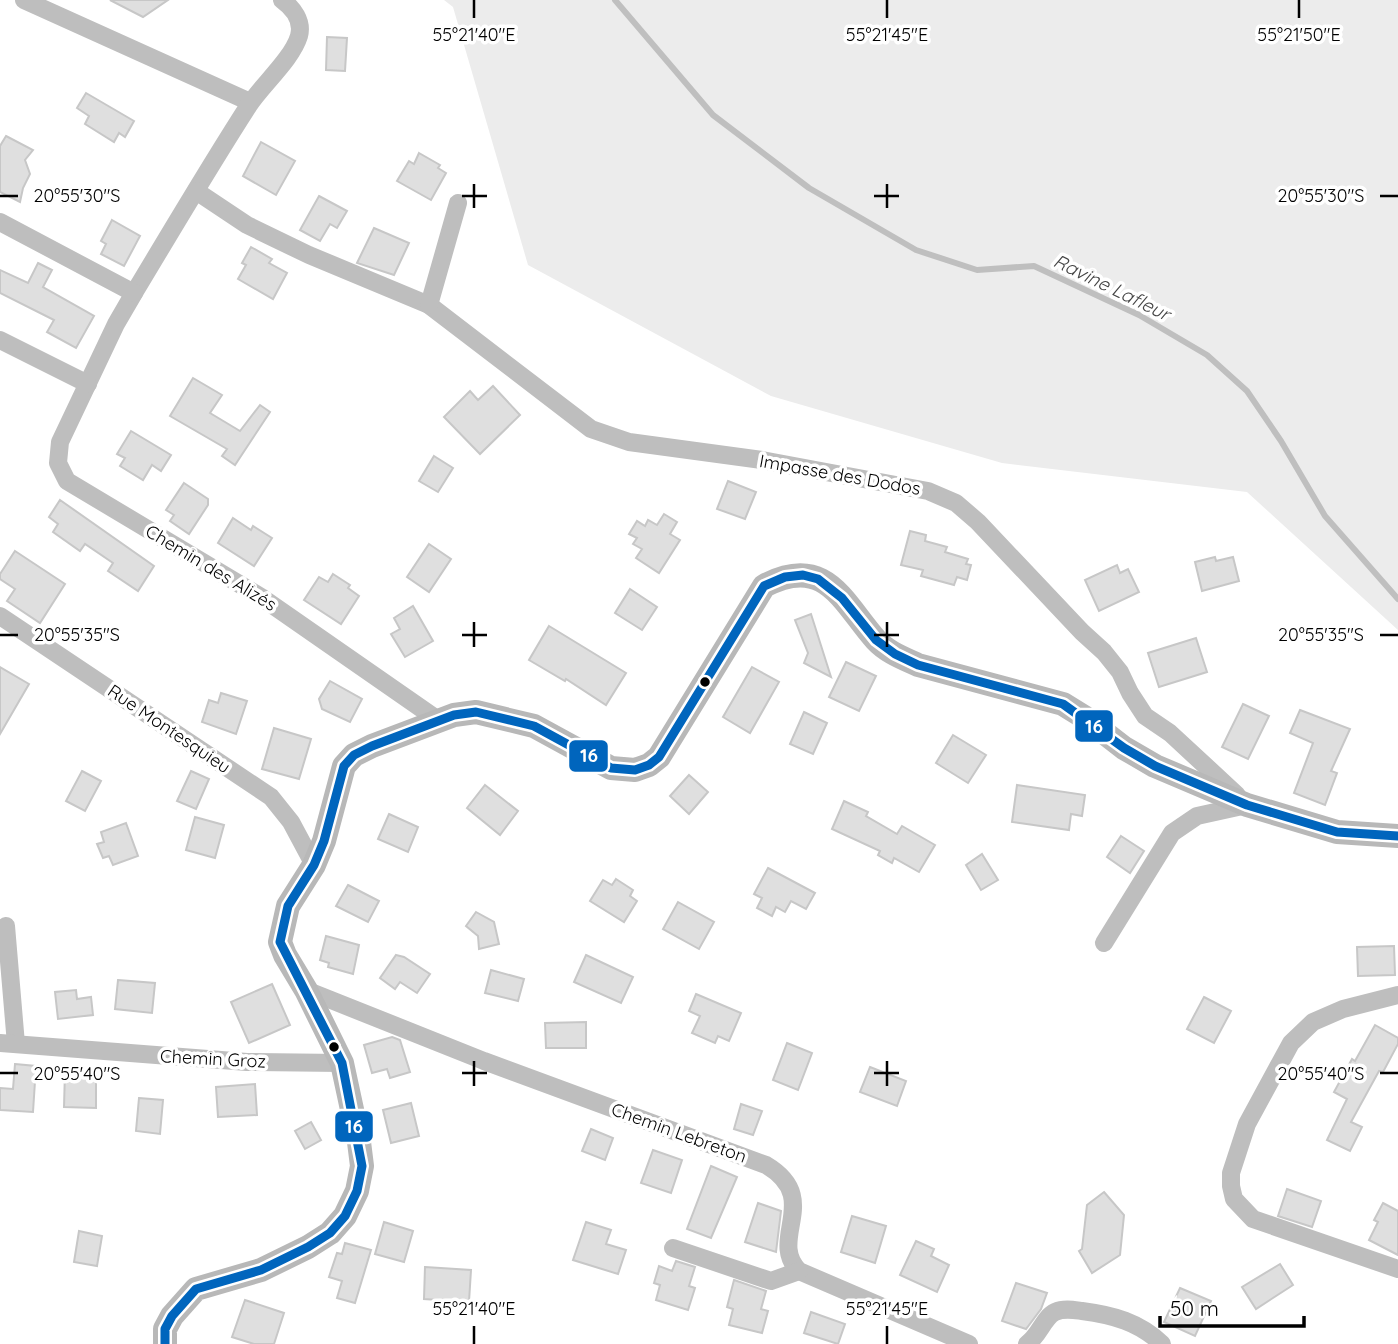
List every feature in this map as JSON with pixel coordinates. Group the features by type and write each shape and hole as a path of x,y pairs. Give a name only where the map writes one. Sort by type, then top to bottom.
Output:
{"main road":[{"path":"165,1344 165,1329 172,1316 195,1289 261,1270 289,1258 330,1233 345,1216 357,1191 362,1166 353,1106 342,1063 280,942 288,906 314,865 331,820 344,766 354,755 372,746 438,720 476,712 534,726 611,768 635,770 649,765 659,757 764,586 789,576 802,576 829,583 842,595 878,641 896,655 918,665 1063,704 1084,716 1124,748 1156,766 1247,805 1337,831 1398,836"}],"street":[{"path":"24,0 250,102"},
{"name":"Chemin des Alizés","path":"282,0 293,7 300,33 293,47 250,102 134,293 61,442 58,463 67,481 261,597 438,720"},
{"name":"Impasse des Dodos","path":"196,191 260,231 309,255 429,304 591,429 629,442 762,460 928,491 956,503 978,522 1104,652 1121,672 1130,694 1145,716 1170,733 1247,805"},
{"path":"429,304 458,204"},
{"path":"0,222 134,293"},
{"path":"0,341 88,384"},
{"name":"Rue Montesquieu","path":"0,616 271,797 291,822 314,865"},
{"path":"1104,943 1172,833 1197,816 1247,805"},
{"path":"6,926 8,1043"},
{"name":"Chemin Lebreton","path":"306,990 779,1172 788,1183 792,1196 794,1212 788,1245 792,1264 799,1271"},
{"path":"1398,995 1343,1009 1313,1022 1291,1042 1247,1124 1231,1173 1231,1186 1234,1199 1253,1219 1398,1269"},
{"name":"Chemin Groz","path":"8,1043 247,1062 342,1063"},
{"path":"673,1248 771,1281 799,1271 970,1344"},
{"path":"1027,1344 1037,1337 1056,1311 1070,1310 1114,1315 1139,1326 1162,1344"}],"shaded area":[{"path":"444,0 1398,0 1398,630 1247,492 1002,463 771,396 528,265 453,7"}],"building":[{"path":"110,0 168,0 143,17"},
{"path":"327,37 347,38 345,71 326,70"},
{"path":"86,93 134,121 125,137 119,133 114,142 85,124 89,116 77,108"},
{"path":"6,136 33,150 25,160 30,174 20,202 0,192 0,146"},
{"path":"261,142 295,161 276,195 243,176"},
{"path":"419,153 440,165 438,168 446,173 431,200 397,181 409,161 414,164"},
{"path":"319,196 347,211 337,228 330,224 320,241 300,230"},
{"path":"112,220 140,236 124,266 101,254 106,244 101,241"},
{"path":"374,228 409,243 394,275 357,263"},
{"path":"251,247 272,259 269,263 287,273 273,299 238,279 246,265 242,263"},
{"path":"38,263 52,270 43,287 94,316 76,348 47,332 54,320 0,293 0,270 28,283"},
{"path":"193,378 222,395 210,413 240,431 260,405 270,412 235,465 222,456 227,449 170,416"},
{"path":"493,386 520,415 480,454 444,417 470,391 478,400"},
{"path":"131,431 171,455 161,471 152,465 143,480 120,466 125,458 117,454"},
{"path":"434,456 453,468 438,492 419,481"},
{"path":"728,481 756,492 745,519 717,509"},
{"path":"184,483 208,499 208,505 189,534 170,521 174,515 166,510"},
{"path":"60,500 154,566 138,591 108,571 113,563 85,544 80,551 53,532 58,524 49,517"},
{"path":"664,514 677,522 670,534 680,540 659,573 636,558 642,549 633,544 637,538 629,534 637,521 645,526 648,520 657,525"},
{"path":"233,518 251,530 253,526 272,538 254,566 218,543"},
{"path":"910,531 926,535 925,541 947,547 945,552 968,559 966,564 971,565 967,580 957,577 954,585 921,576 923,570 901,565"},
{"path":"429,544 451,559 429,592 407,577"},
{"path":"15,551 65,584 40,623 7,601 15,589 0,579 0,574"},
{"path":"1215,557 1216,561 1233,557 1239,581 1202,591 1195,562"},
{"path":"1117,565 1120,573 1128,569 1139,592 1099,611 1085,580"},
{"path":"333,574 350,585 348,588 359,596 341,624 304,600 319,577 328,582"},
{"path":"630,589 657,607 642,630 615,613"},
{"path":"413,606 433,641 405,657 391,634 400,629 394,618"},
{"path":"811,614 831,677 804,663 808,653 795,620"},
{"path":"549,626 626,673 606,705 566,679 565,681 529,660"},
{"path":"1196,638 1207,672 1159,687 1148,653"},
{"path":"846,662 876,676 859,711 829,697"},
{"path":"0,667 29,684 0,734"},
{"path":"752,667 779,682 750,733 723,717"},
{"path":"330,681 362,699 350,722 322,709 319,699"},
{"path":"221,693 247,701 236,734 202,722 209,700 218,703"},
{"path":"1243,704 1269,716 1248,759 1222,747"},
{"path":"1300,710 1350,729 1331,771 1337,773 1325,805 1294,793 1313,743 1290,733"},
{"path":"804,712 827,723 813,754 790,744"},
{"path":"274,728 311,739 299,779 262,769"},
{"path":"953,735 986,755 968,783 936,763"},
{"path":"82,771 101,781 85,811 66,801"},
{"path":"191,771 209,779 196,809 177,801"},
{"path":"689,775 708,792 689,814 670,796"},
{"path":"485,785 518,811 500,835 467,808"},
{"path":"1017,785 1085,795 1082,816 1071,814 1069,830 1012,822"},
{"path":"844,801 868,812 866,816 897,834 902,826 935,845 919,872 894,858 892,863 878,855 880,851 832,829"},
{"path":"389,814 418,827 408,852 378,839"},
{"path":"195,817 224,825 215,858 186,850"},
{"path":"126,823 138,856 113,865 109,856 103,858 97,844 104,842 101,832"},
{"path":"1121,836 1144,851 1130,873 1107,857"},
{"path":"982,854 998,880 981,890 966,865"},
{"path":"768,868 815,893 806,909 791,901 785,912 776,907 772,916 757,908 762,898 754,894"},
{"path":"616,879 633,890 630,896 637,901 624,922 590,901 603,880 612,885"},
{"path":"348,885 379,901 368,922 336,906"},
{"path":"678,902 714,922 699,949 663,929"},
{"path":"476,912 494,922 499,944 479,949 478,936 466,926"},
{"path":"326,936 359,945 353,974 328,967 329,963 320,960"},
{"path":"1394,946 1395,975 1358,976 1357,947"},
{"path":"396,955 404,957 430,974 417,993 400,982 395,989 380,978"},
{"path":"586,955 633,977 621,1003 574,982"},
{"path":"491,970 524,979 518,1001 485,993"},
{"path":"118,980 155,983 152,1013 115,1009"},
{"path":"272,984 290,1025 249,1043 231,1002"},
{"path":"76,990 77,999 91,997 93,1015 58,1019 55,992"},
{"path":"696,994 741,1013 729,1041 718,1036 715,1043 692,1033 700,1016 689,1011"},
{"path":"1204,997 1231,1011 1214,1043 1187,1029"},
{"path":"586,1022 586,1048 546,1048 545,1023"},
{"path":"1375,1025 1398,1038 1398,1044 1383,1072 1379,1071 1351,1122 1362,1127 1350,1151 1327,1140 1347,1099 1334,1092"},
{"path":"392,1037 400,1040 410,1072 390,1078 387,1069 372,1073 364,1045"},
{"path":"787,1043 812,1053 798,1090 773,1080"},
{"path":"15,1064 36,1066 33,1112 0,1110 0,1088 13,1089"},
{"path":"870,1067 906,1081 897,1106 860,1092"},
{"path":"65,1071 96,1072 96,1108 64,1107"},
{"path":"255,1084 257,1115 218,1117 216,1087"},
{"path":"139,1098 163,1100 160,1134 136,1131"},
{"path":"411,1103 419,1136 391,1143 383,1110"},
{"path":"741,1104 762,1111 753,1135 734,1129"},
{"path":"311,1122 321,1140 305,1149 295,1131"},
{"path":"591,1129 613,1138 605,1160 582,1151"},
{"path":"653,1150 682,1160 671,1193 641,1183"},
{"path":"711,1166 737,1177 711,1238 687,1229"},
{"path":"1287,1189 1321,1201 1312,1227 1278,1216"},
{"path":"1104,1192 1124,1215 1120,1255 1092,1273 1079,1251 1082,1249 1087,1205"},
{"path":"758,1203 781,1211 776,1252 745,1242"},
{"path":"1383,1203 1398,1211 1398,1255 1369,1240 1378,1222 1374,1220"},
{"path":"852,1216 886,1226 875,1263 841,1252"},
{"path":"384,1222 413,1231 404,1262 375,1254"},
{"path":"586,1222 611,1230 606,1244 626,1250 618,1274 573,1260"},
{"path":"79,1231 102,1236 97,1266 74,1262"},
{"path":"916,1241 934,1249 931,1256 949,1265 937,1292 900,1275"},
{"path":"345,1243 371,1250 355,1303 337,1298 342,1281 329,1277 337,1253 342,1254"},
{"path":"676,1261 695,1267 689,1286 695,1288 688,1310 656,1300 660,1285 654,1283 659,1266 672,1271"},
{"path":"1280,1264 1293,1285 1256,1309 1242,1287"},
{"path":"425,1267 471,1270 469,1302 424,1299"},
{"path":"734,1280 766,1291 761,1309 768,1311 762,1333 729,1325 733,1309 727,1307"},
{"path":"1016,1283 1047,1293 1041,1309 1026,1329 1002,1321"},
{"path":"1180,1288 1211,1301 1195,1336 1164,1322"},
{"path":"245,1300 284,1313 274,1344 254,1344 232,1337"},
{"path":"811,1312 845,1324 838,1344 804,1333"}],"waterway":[{"name":"Ravine Lafleur","path":"615,0 713,115 809,188 916,250 977,270 1034,266 1139,315 1207,355 1247,391 1281,441 1325,516 1398,599"}],"transit line":[{"name":"16","path":"165,1344 165,1329 172,1316 196,1289 261,1270 308,1247 330,1233 345,1216 357,1191 362,1166 342,1063 280,942 288,906 314,865 324,841 344,766 354,755 372,746 454,715 476,712 534,726 611,768 635,770 649,765 659,757 764,586 785,577 803,575 818,579 842,598 876,640 895,654 918,665 1063,704 1124,748 1155,766 1247,805 1337,832 1398,836"}]}
